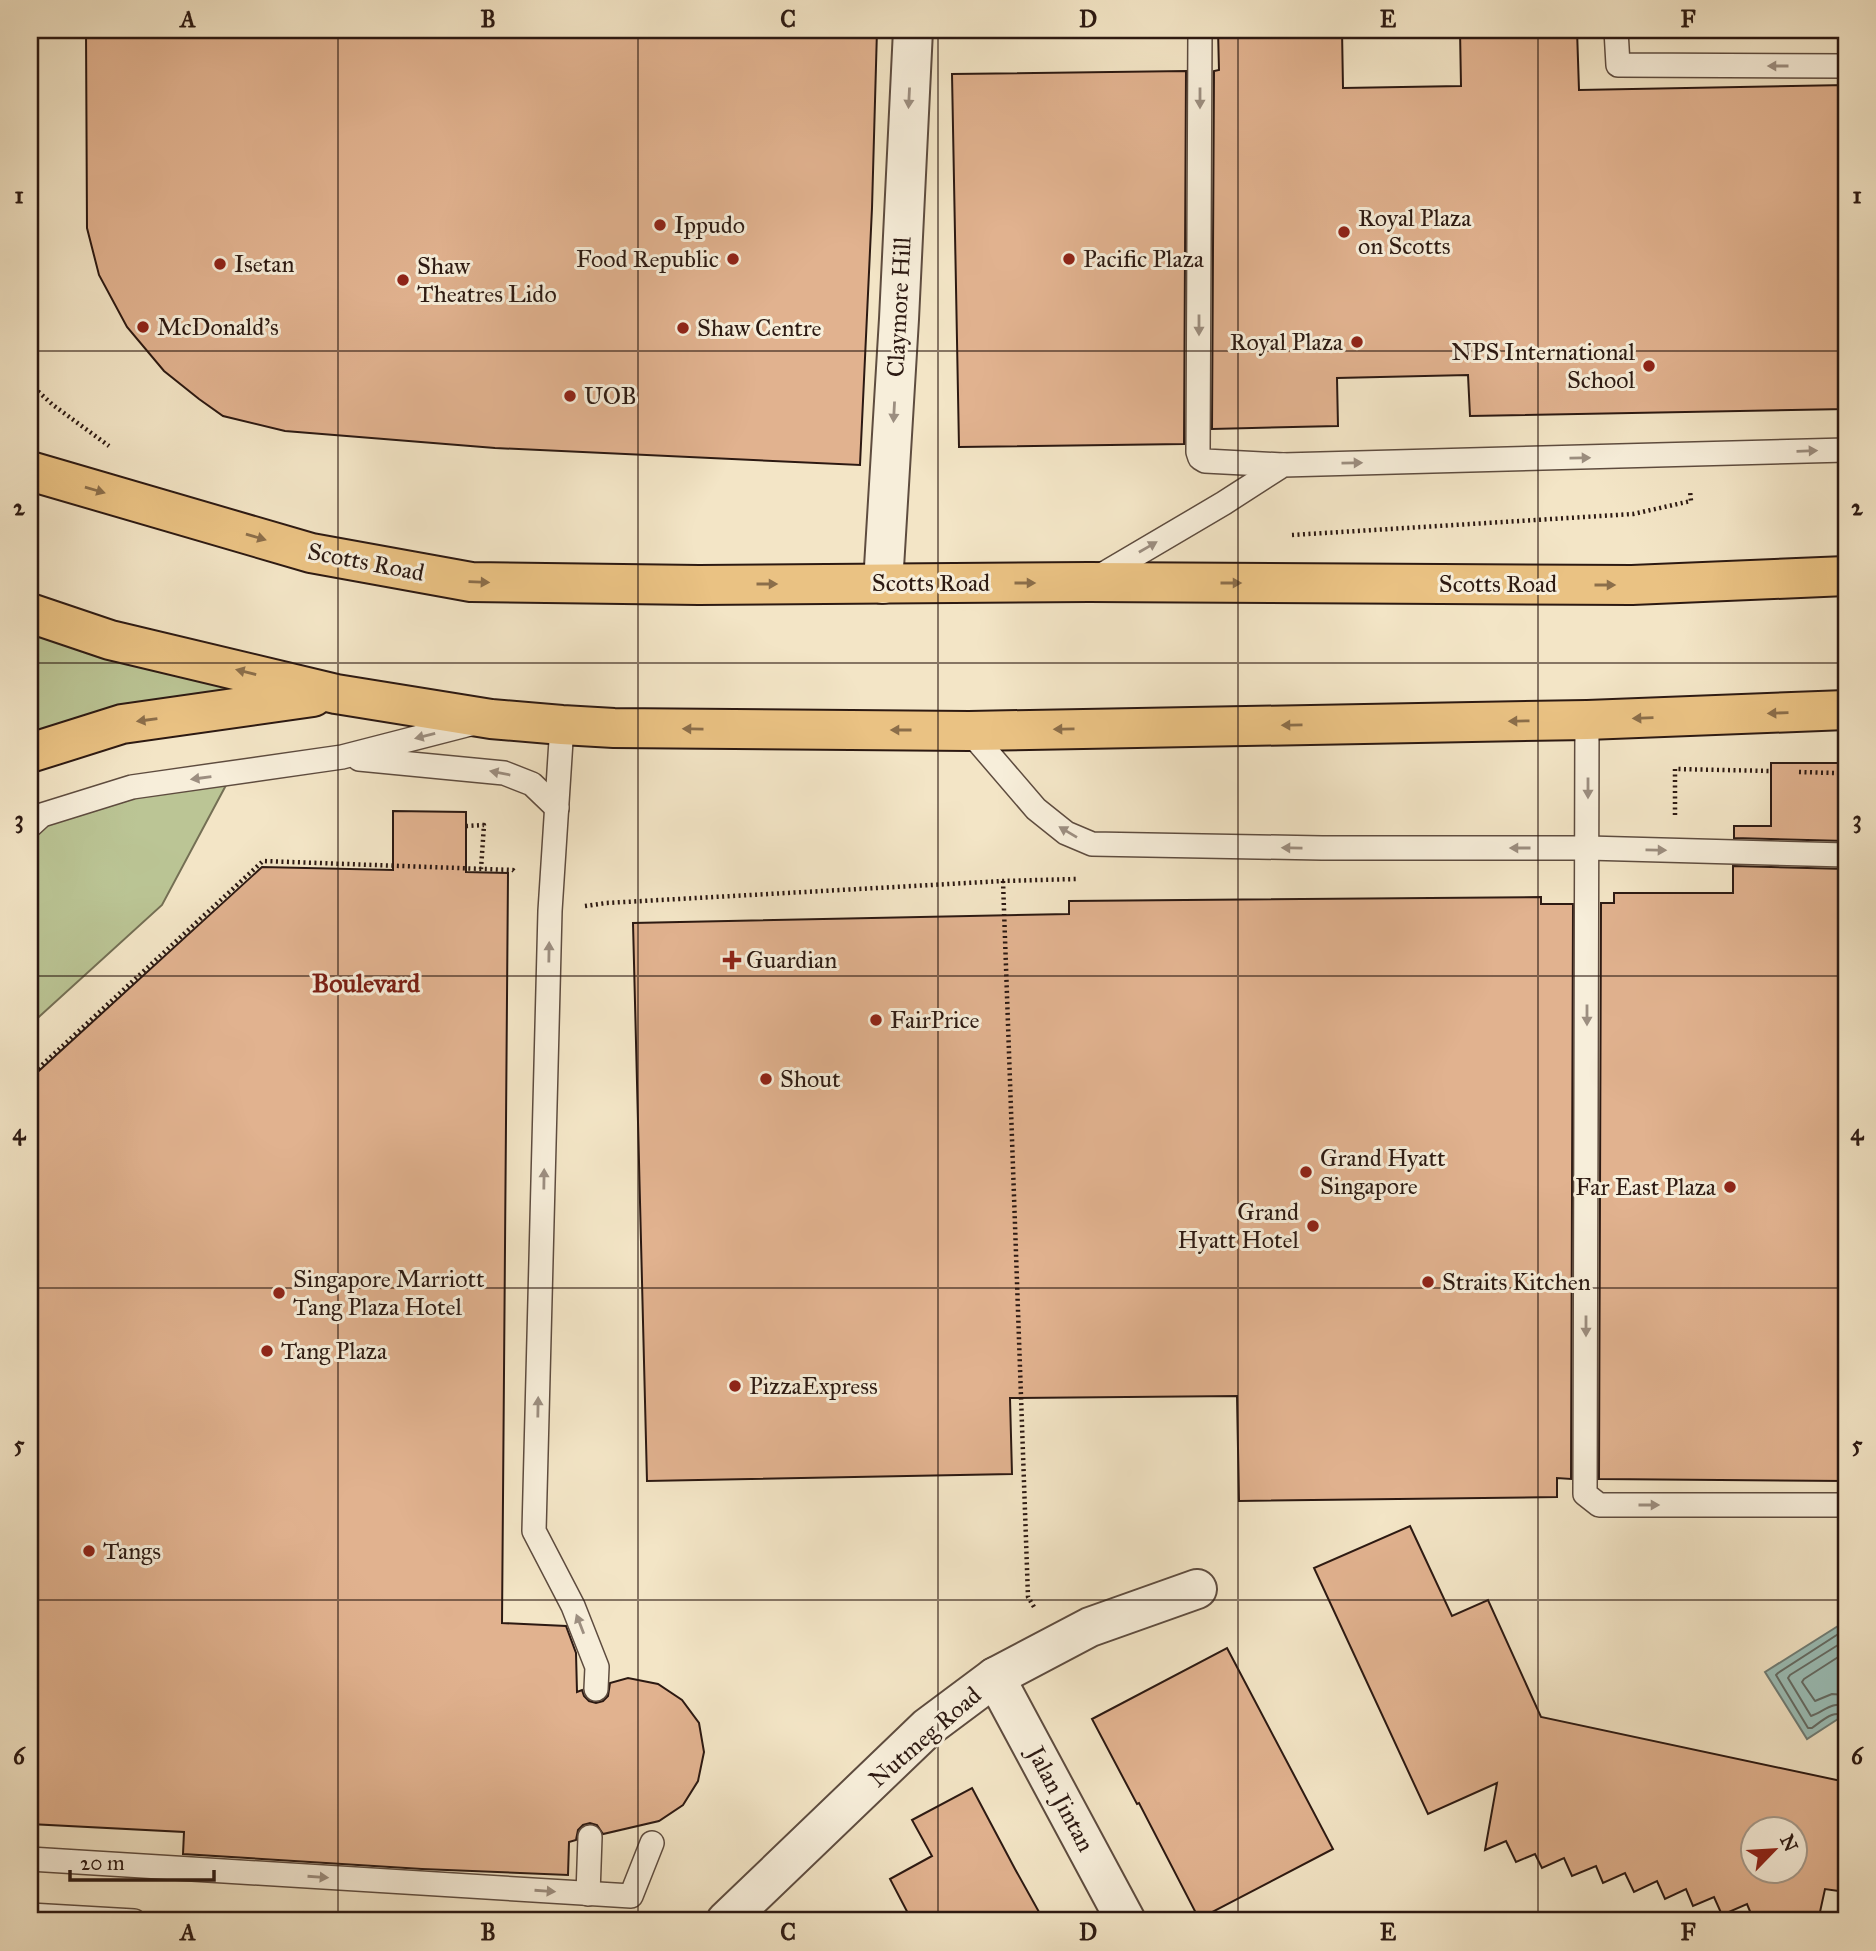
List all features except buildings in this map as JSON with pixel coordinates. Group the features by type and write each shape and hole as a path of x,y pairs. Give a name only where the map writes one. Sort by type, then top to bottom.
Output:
{"main road":[{"name":"Scotts Road","path":"30,471 311,553 471,582 699,585 1089,582 1632,585 1846,576"},
{"path":"30,613 110,640 336,694 491,719 562,725 969,731 1587,719 1846,710"},
{"path":"30,753 122,724 336,694"}],"street":[{"name":"Claymore Hill","path":"883,584 913,30"},
{"name":"Nutmeg Road","path":"726,1921 928,1727 995,1677 1090,1627 1197,1589"},
{"name":"Jalan Jintan","path":"995,1677 1126,1921"}],"lane":[{"path":"1200,30 1200,458 1205,461 1283,465 1846,450"},
{"path":"1616,30 1618,65 1846,66"},
{"path":"1089,582 1283,465"},
{"path":"30,826 42,815 132,788 342,757 491,719"},
{"path":"1587,719 1585,1494 1599,1505 1846,1505"},
{"path":"562,725 551,911 534,1531 573,1606 597,1667 596,1689"},
{"path":"969,731 1036,809 1066,833 1092,845 1322,849 1588,848 1846,855"},
{"path":"342,757 504,773 532,785 557,808"},
{"path":"588,1894 590,1837"},
{"path":"30,1858 631,1896 652,1843"},
{"path":"30,1915 134,1921"}],"path":[{"path":"30,384 53,405 116,450"},
{"path":"1290,536 1633,514 1691,501"},
{"path":"1674,850 1675,769 1771,771"},
{"path":"1800,772 1834,773"},
{"path":"466,826 484,825 481,869"},
{"path":"30,1076 263,861 513,870 551,911 606,902 1003,881 1028,1597 1055,1645"}],"green space":[{"path":"30,613 336,694 30,753"},
{"path":"232,774 162,905 30,1025 30,826 42,815"}],"water":[{"path":"1846,1621 1846,1730 1838,1719 1807,1739 1765,1672"}],"place":[{"name":"Ippudo","path":"660,225"},
{"name":"Royal Plaza on Scotts","path":"1344,232"},
{"name":"Food Republic","path":"733,259"},
{"name":"Pacific Plaza","path":"1069,259"},
{"name":"Isetan","path":"220,264"},
{"name":"Shaw Theatres Lido","path":"403,280"},
{"name":"McDonald's","path":"143,327"},
{"name":"Shaw Centre","path":"683,328"},
{"name":"Royal Plaza","path":"1357,342"},
{"name":"NPS International School","path":"1649,366"},
{"name":"UOB","path":"570,396"},
{"name":"Guardian","path":"732,960"},
{"name":"FairPrice","path":"876,1020"},
{"name":"Shout","path":"766,1079"},
{"name":"Grand Hyatt Singapore","path":"1306,1172"},
{"name":"Far East Plaza","path":"1730,1187"},
{"name":"Grand Hyatt Hotel","path":"1313,1226"},
{"name":"Straits Kitchen","path":"1428,1282"},
{"name":"Singapore Marriott Tang Plaza Hotel","path":"279,1293"},
{"name":"Tang Plaza","path":"267,1351"},
{"name":"PizzaExpress","path":"735,1386"},
{"name":"Tangs","path":"89,1551"}],"district":[{"name":"Boulevard","path":"366,983"}]}
